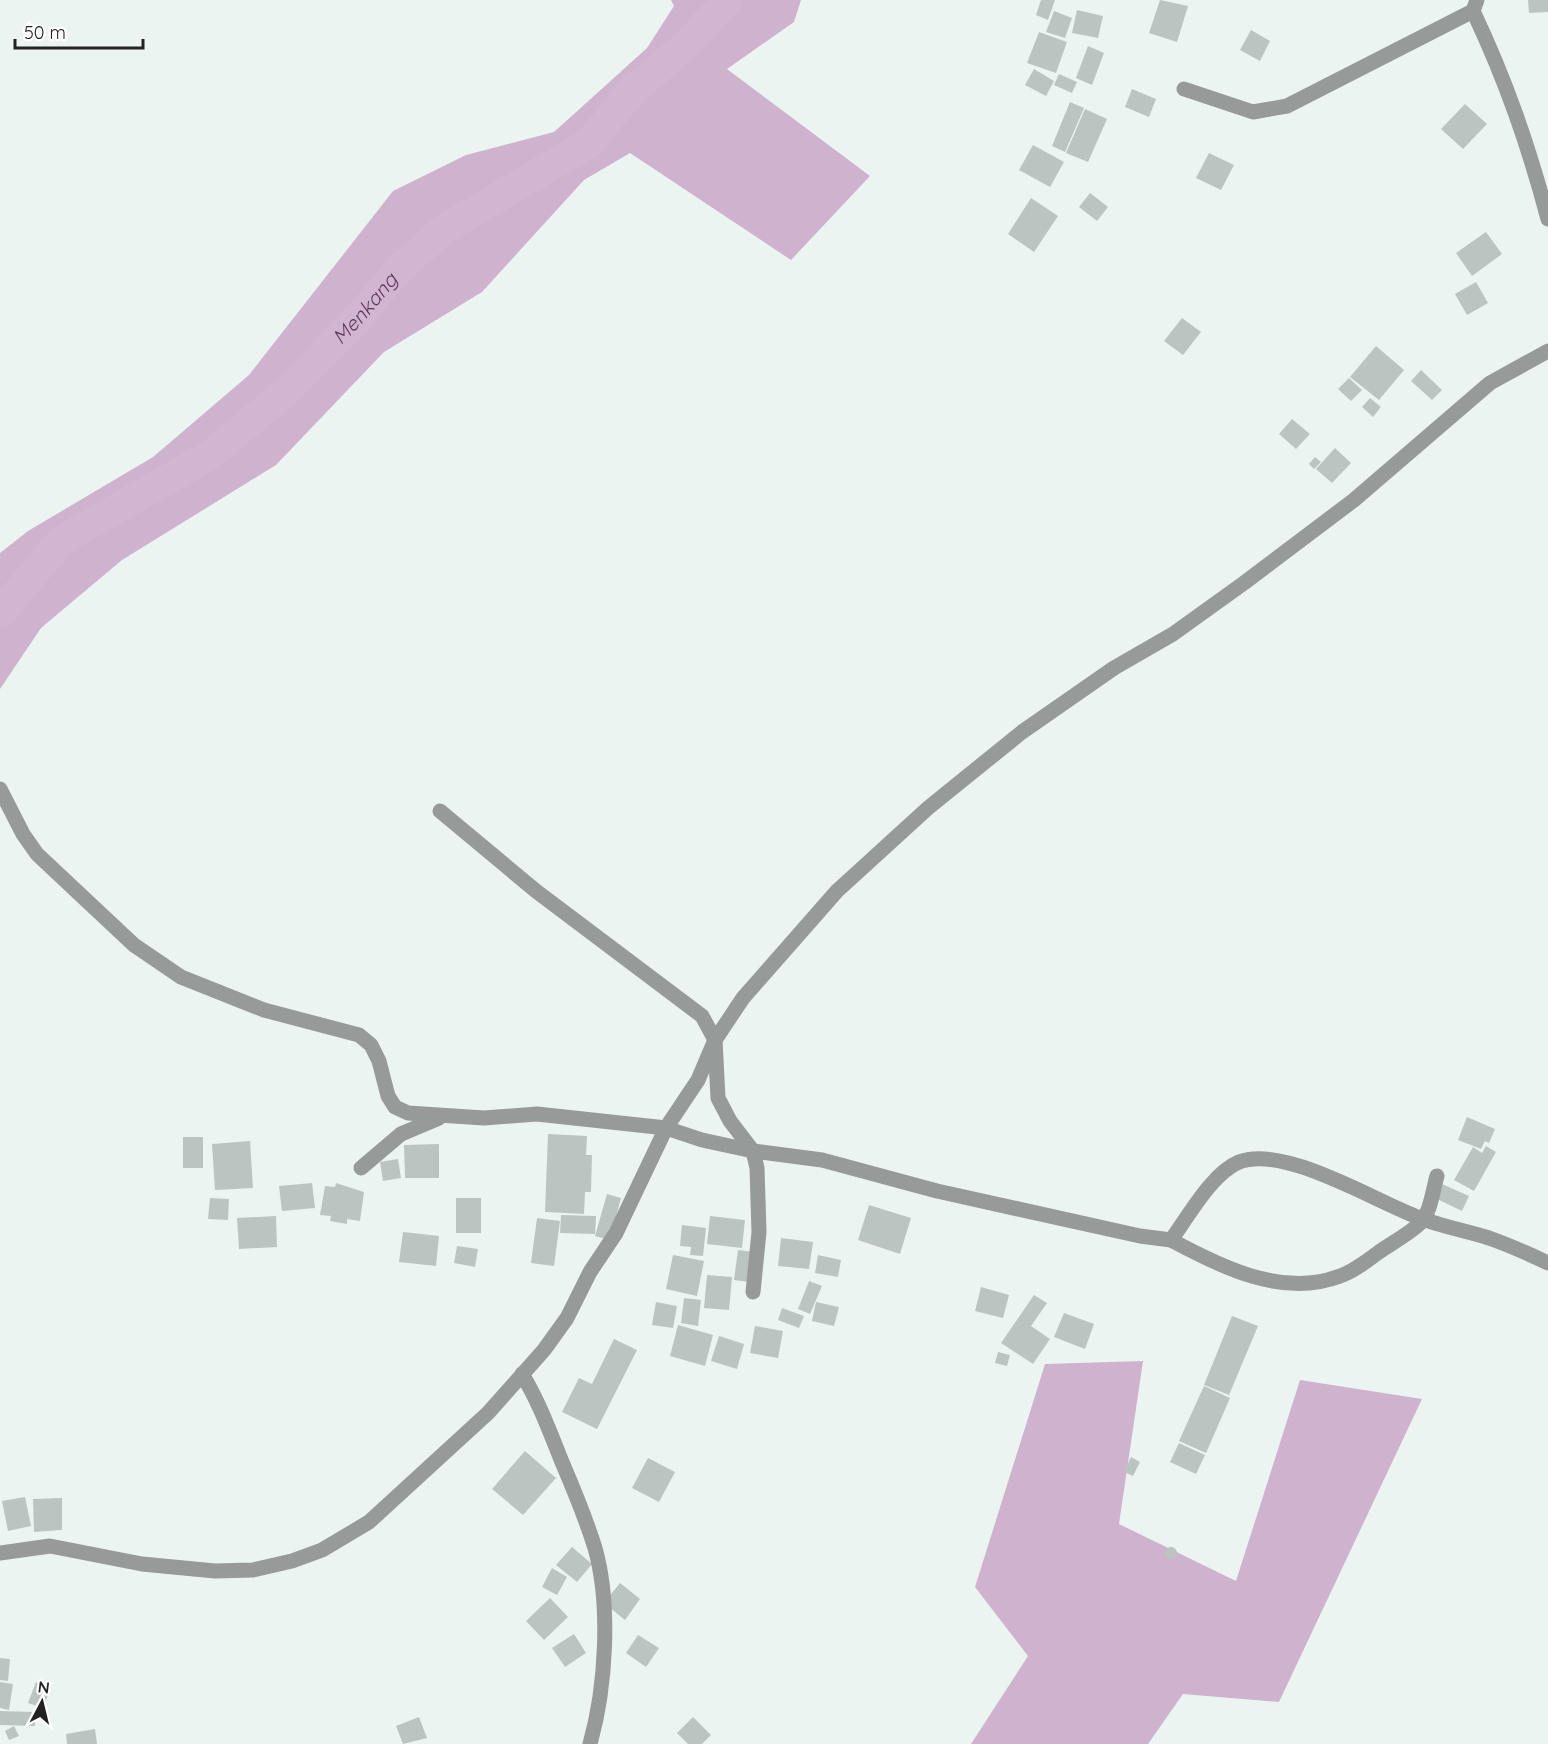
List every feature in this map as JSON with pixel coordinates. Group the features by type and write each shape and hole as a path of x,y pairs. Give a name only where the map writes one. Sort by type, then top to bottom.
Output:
{"street":[{"path":"1184,89 1253,111 1287,106 1475,5 1526,138 1548,219"},
{"path":"0,1553 50,1546 142,1564 215,1571 254,1570 292,1561 322,1550 369,1522 488,1413 567,1318 590,1272 629,1206 666,1128 698,1080 715,1040 770,966 837,891 965,778 1022,732 1114,668 1173,634 1354,500 1491,383 1548,351"},
{"path":"0,789 23,834 37,854 134,945 181,977 220,994 264,1010 359,1035 371,1045 379,1061 388,1095 395,1107 408,1113 484,1118 537,1114 666,1128 702,1140 753,1151 822,1160 937,1191 1140,1236 1171,1240 1243,1273 1266,1280 1306,1283 1341,1276 1424,1220 1437,1176"},
{"path":"440,811 536,891 702,1016 715,1040 718,1098 730,1121 753,1151 758,1178 759,1232 753,1292"},
{"path":"361,1168 401,1134 442,1117"},
{"path":"1171,1240 1218,1178 1227,1169 1249,1159 1283,1163 1332,1178 1424,1220 1493,1239 1548,1263"},
{"path":"522,1374 534,1393 561,1459 598,1563 603,1591 604,1645 600,1704 590,1744"}],"shaded area":[{"path":"671,0 801,0 794,22 727,69 870,176 791,260 630,153 584,180 482,292 384,352 276,465 122,560 41,628 0,689 0,553 28,531 153,457 249,375 393,191 466,155 554,132 647,48 674,6"},
{"path":"1143,1361 1119,1524 1236,1581 1300,1380 1422,1399 1279,1702 1183,1694 1148,1744 971,1744 1028,1656 975,1587 1045,1364"}],"building":[{"path":"1041,0 1055,0 1048,20 1036,15"},
{"path":"1160,0 1188,6 1177,42 1149,33"},
{"path":"1528,0 1548,0 1548,12 1529,13"},
{"path":"1077,10 1103,16 1098,38 1072,33"},
{"path":"1054,11 1072,18 1065,38 1046,32"},
{"path":"1251,30 1270,41 1260,61 1240,50"},
{"path":"1039,32 1067,42 1056,73 1027,63"},
{"path":"1088,46 1104,53 1092,85 1076,78"},
{"path":"1034,69 1054,81 1046,96 1025,85"},
{"path":"1059,74 1077,82 1072,93 1054,85"},
{"path":"1132,89 1156,99 1149,117 1125,107"},
{"path":"1070,102 1084,108 1065,152 1052,146"},
{"path":"1465,104 1487,124 1463,149 1441,129"},
{"path":"1085,109 1107,119 1088,162 1066,153"},
{"path":"1033,145 1064,162 1050,187 1019,170"},
{"path":"1209,153 1234,165 1221,190 1196,178"},
{"path":"1090,193 1108,207 1097,221 1079,207"},
{"path":"1031,198 1058,216 1034,252 1008,234"},
{"path":"1486,232 1502,254 1472,276 1456,253"},
{"path":"1476,282 1488,303 1467,315 1455,294"},
{"path":"1182,318 1201,332 1183,355 1164,341"},
{"path":"1376,346 1404,370 1379,400 1350,377"},
{"path":"1421,370 1442,390 1432,400 1411,381"},
{"path":"1349,378 1362,390 1351,401 1338,389"},
{"path":"1370,398 1381,407 1373,417 1362,407"},
{"path":"1292,419 1310,434 1296,449 1279,434"},
{"path":"1335,448 1351,463 1332,483 1316,469"},
{"path":"1315,457 1321,462 1314,469 1309,464"},
{"path":"1467,1117 1495,1129 1489,1143 1485,1141 1481,1149 1458,1140"},
{"path":"548,1134 587,1136 586,1155 592,1155 591,1192 585,1192 584,1214 545,1212"},
{"path":"183,1137 203,1137 203,1168 183,1168"},
{"path":"250,1141 253,1188 215,1190 212,1144"},
{"path":"439,1144 439,1178 405,1178 404,1145"},
{"path":"1486,1146 1496,1152 1474,1191 1454,1180 1473,1147 1482,1153"},
{"path":"398,1159 401,1178 383,1181 380,1162"},
{"path":"312,1183 315,1208 282,1211 279,1186"},
{"path":"336,1183 364,1192 360,1221 347,1219 347,1224 330,1221 331,1216 320,1215 325,1186 335,1187"},
{"path":"1442,1184 1469,1196 1462,1211 1435,1198"},
{"path":"607,1194 621,1198 610,1240 595,1236"},
{"path":"210,1198 229,1199 228,1220 208,1219"},
{"path":"456,1198 481,1198 481,1233 456,1233"},
{"path":"869,1205 911,1218 900,1254 858,1240"},
{"path":"561,1215 596,1216 595,1234 560,1233"},
{"path":"276,1216 277,1247 239,1249 237,1218"},
{"path":"710,1216 745,1220 742,1248 707,1244"},
{"path":"537,1218 560,1221 554,1266 531,1263"},
{"path":"682,1225 706,1228 703,1256 690,1255 691,1247 680,1246"},
{"path":"403,1232 439,1236 436,1266 399,1262"},
{"path":"781,1238 813,1242 809,1269 778,1266"},
{"path":"457,1246 478,1249 475,1267 454,1263"},
{"path":"738,1250 753,1252 749,1282 734,1280"},
{"path":"673,1255 704,1261 697,1296 666,1289"},
{"path":"818,1255 841,1260 838,1277 815,1273"},
{"path":"707,1275 732,1277 729,1310 704,1308"},
{"path":"809,1281 822,1286 810,1314 798,1309"},
{"path":"981,1287 1009,1295 1003,1318 975,1311"},
{"path":"1034,1295 1047,1303 1031,1326 1050,1339 1033,1364 1001,1343"},
{"path":"684,1298 701,1300 698,1326 681,1323"},
{"path":"656,1302 677,1306 673,1328 652,1325"},
{"path":"816,1302 839,1307 834,1326 812,1321"},
{"path":"782,1308 804,1316 799,1328 778,1320"},
{"path":"1064,1313 1094,1324 1085,1349 1054,1337"},
{"path":"1232,1316 1258,1326 1229,1395 1204,1385"},
{"path":"678,1325 713,1335 705,1366 670,1356"},
{"path":"755,1326 783,1331 778,1358 750,1353"},
{"path":"719,1336 744,1344 737,1369 711,1361"},
{"path":"614,1339 637,1350 597,1429 562,1412 579,1378 592,1384"},
{"path":"998,1352 1010,1355 1007,1366 995,1363"},
{"path":"1204,1386 1230,1398 1206,1453 1179,1441"},
{"path":"1179,1443 1205,1455 1196,1474 1170,1462"},
{"path":"525,1451 556,1478 523,1515 492,1489"},
{"path":"1131,1457 1140,1462 1133,1476 1124,1472"},
{"path":"648,1458 675,1472 659,1502 632,1488"},
{"path":"25,1497 31,1526 8,1531 2,1501"},
{"path":"62,1498 62,1530 34,1532 33,1499"},
{"path":"572,1547 592,1564 577,1582 556,1565"},
{"path":"1171,1547 1177,1553 1171,1559 1165,1553"},
{"path":"552,1568 567,1577 557,1595 542,1587"},
{"path":"620,1583 640,1599 625,1620 604,1603"},
{"path":"550,1598 568,1617 544,1640 526,1621"},
{"path":"574,1634 586,1653 565,1667 552,1648"},
{"path":"638,1635 659,1648 646,1667 626,1653"},
{"path":"0,1658 10,1659 8,1681 0,1680"},
{"path":"0,1682 13,1684 9,1710 0,1708"},
{"path":"36,1682 51,1687 43,1708 28,1703"},
{"path":"0,1711 35,1712 35,1726 0,1725"},
{"path":"419,1717 427,1738 403,1744 396,1726"},
{"path":"693,1717 711,1735 702,1744 688,1744 677,1733"},
{"path":"14,1726 19,1736 9,1740 5,1731"},
{"path":"95,1729 97,1744 67,1744 66,1734"}],"waterway":[{"name":"Menkang","path":"0,613 62,540 210,455 288,390 358,318 398,270 443,230 589,143 632,91 684,47 728,0"}]}
